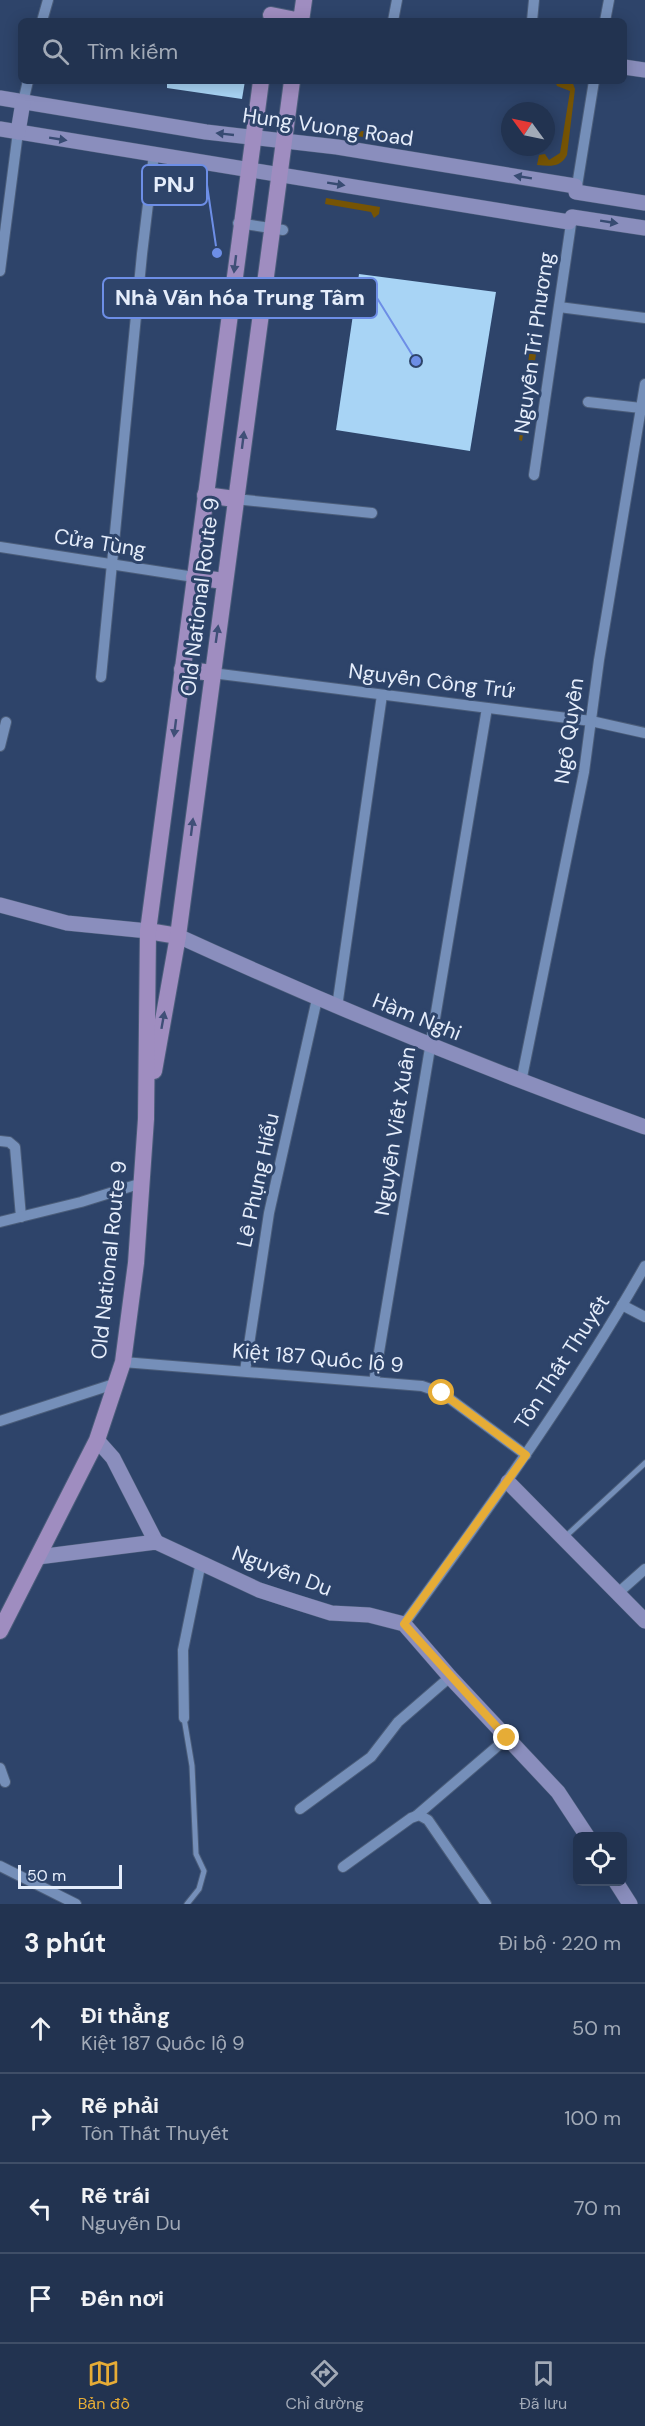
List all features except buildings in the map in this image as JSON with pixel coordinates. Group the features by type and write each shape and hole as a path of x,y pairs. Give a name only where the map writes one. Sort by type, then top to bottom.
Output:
{"main road":[{"path":"301,18 304,0"},
{"path":"272,12 291,18"},
{"name":"Old National Route 9","path":"0,1631 8,1602 38,1557 97,1440 123,1362 136,1263 146,1119 148,931 238,223 261,84"},
{"name":"Old National Route 9","path":"146,1119 178,936 235,499 277,229 278,176 292,84"},
{"path":"205,495 235,499"},
{"path":"194,577 224,581"},
{"path":"182,669 212,673"},
{"path":"148,931 178,936"}],"street":[{"path":"43,18 48,0"},
{"path":"394,18 397,0"},
{"path":"532,18 534,0"},
{"path":"606,18 609,0"},
{"path":"627,67 645,70"},
{"path":"0,271 18,132 27,84"},
{"path":"571,220 593,84"},
{"name":"Hung Vuong Road","path":"0,98 206,132 284,140 645,203"},
{"path":"0,129 278,176 571,220 645,228"},
{"path":"101,677 154,154"},
{"name":"Nguyễn Tri Phương","path":"534,475 571,220"},
{"path":"238,223 277,229"},
{"path":"559,307 645,318"},
{"name":"Ngô Quyền","path":"521,1082 584,772 645,384"},
{"path":"588,402 641,408"},
{"path":"235,499 372,513"},
{"name":"Cửa Tùng","path":"0,547 194,577"},
{"name":"Nguyễn Công Trứ","path":"212,673 591,722 645,733"},
{"path":"337,1007 382,695"},
{"name":"Nguyễn Viết Xuân","path":"374,1382 487,708"},
{"path":"0,746 6,722"},
{"path":"0,905 67,923 148,931"},
{"name":"Hàm Nghi","path":"178,936 317,999 521,1082 645,1127"},
{"name":"Lê Phụng Hiểu","path":"244,1371 269,1213 317,999"},
{"path":"0,1142 9,1142 15,1147 21,1216"},
{"path":"0,1221 81,1202 142,1183"},
{"name":"Tôn Thất Thuyết","path":"404,1624 508,1482 645,1266"},
{"path":"622,1305 645,1317"},
{"name":"Kiệt 187 Quốc lộ 9","path":"123,1362 422,1386 442,1393 526,1455"},
{"path":"0,1421 117,1383"},
{"path":"38,1557 156,1542 112,1458 97,1440"},
{"path":"508,1482 645,1620"},
{"name":"Nguyễn Du","path":"156,1542 260,1590 331,1613 369,1615 404,1624"},
{"path":"184,1718 183,1650 201,1562"},
{"path":"618,1593 645,1569"},
{"path":"404,1624 450,1677 558,1792 584,1832"},
{"path":"300,1809 371,1757 398,1722 450,1677"},
{"path":"343,1867 416,1816 507,1738"},
{"path":"0,1768 5,1782"},
{"path":"416,1816 428,1820 486,1904"},
{"path":"0,1866 76,1904"},
{"path":"619,1886 630,1904"}],"lane":[{"path":"564,1538 645,1463"},
{"path":"184,1718 192,1766 196,1854 204,1871 199,1889 187,1904"}],"shaded area":[{"path":"556,84 573,84 575,89 567,155 558,164 537,165 539,156 546,156 549,160 560,153 570,91"},
{"path":"336,127 382,134 384,131 392,131 391,142 335,132"},
{"path":"326,198 380,207 379,214 374,218 371,212 325,204"},
{"path":"530,347 537,348 522,441 519,440"}],"place":[{"name":"PNJ","path":"217,253"},
{"name":"Nhà Văn hóa Trung Tâm","path":"416,361"}],"route":[{"path":"442,1393 526,1455 404,1624 507,1738"}]}
